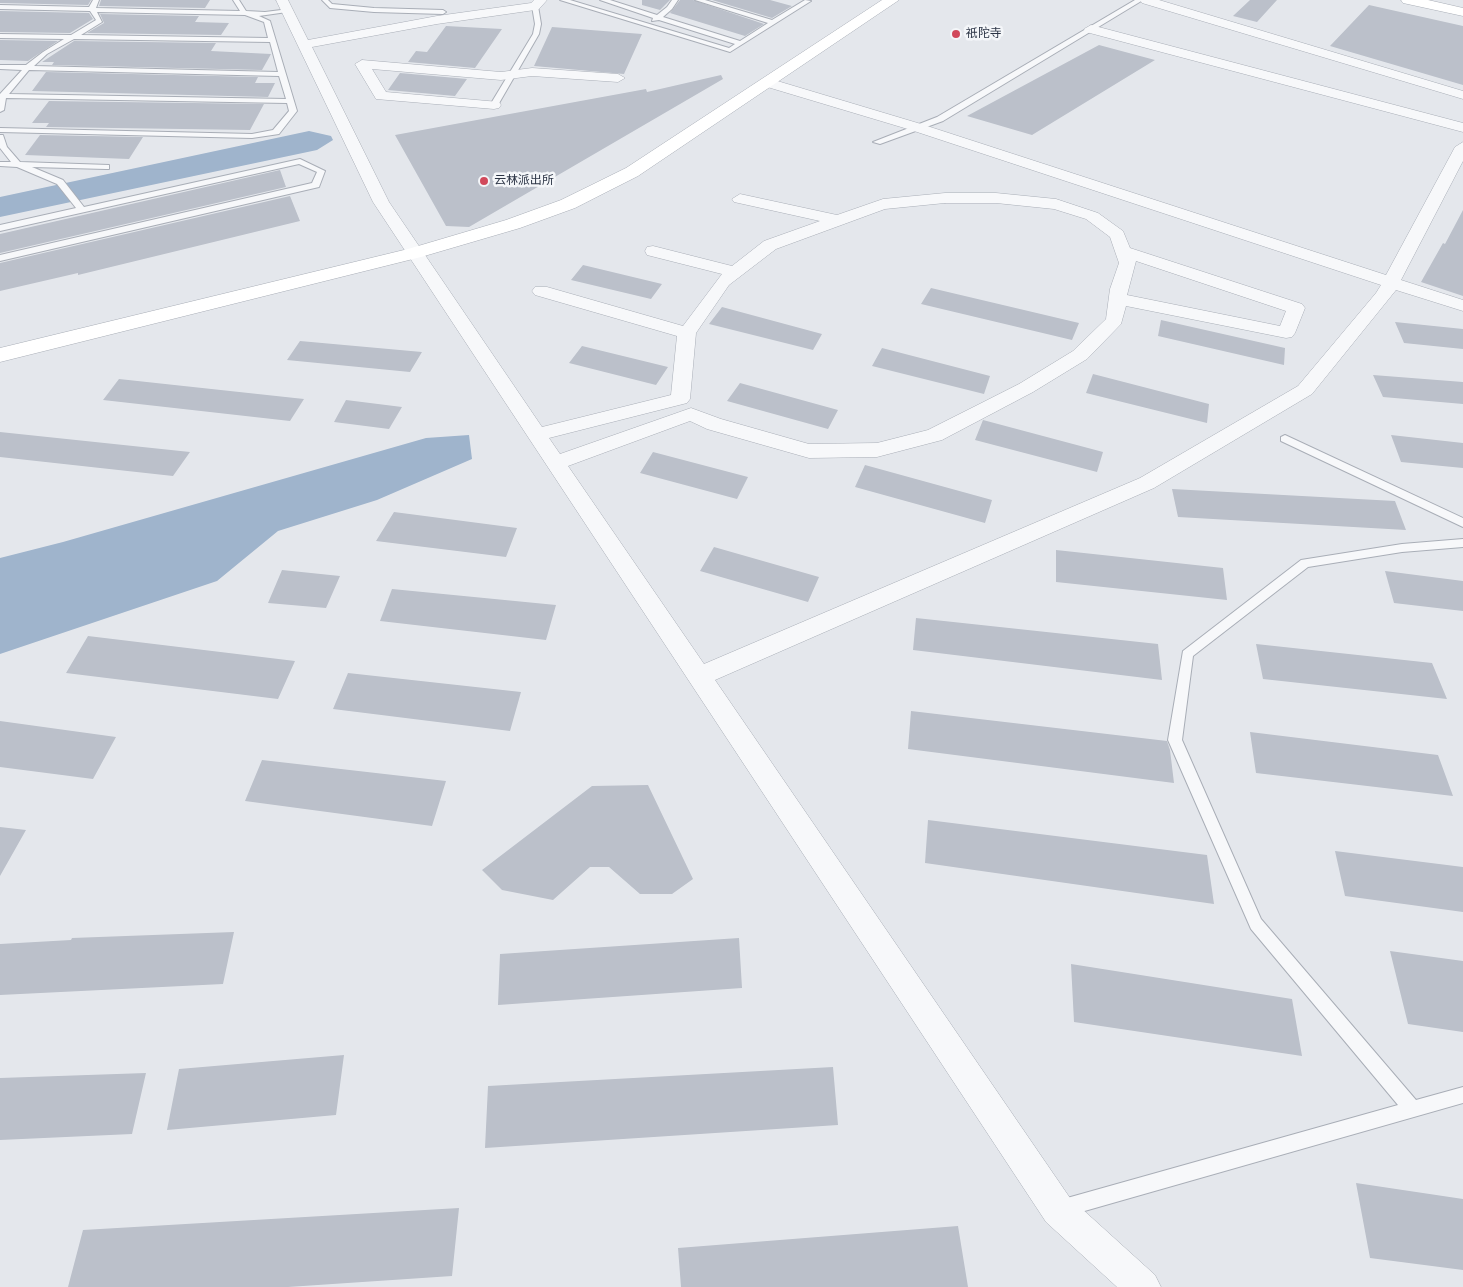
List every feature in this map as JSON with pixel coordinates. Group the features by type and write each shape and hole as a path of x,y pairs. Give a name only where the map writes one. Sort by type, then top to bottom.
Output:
{"street":[{"path":"0,355 414,253 513,224 568,204 632,172 892,0"},
{"path":"1146,0 1463,95"},
{"path":"1408,0 1463,12"},
{"path":"304,45 442,13 538,3"},
{"path":"285,5 380,202 414,253 1058,1210 1143,1287"},
{"path":"1091,29 1463,128"},
{"path":"494,106 382,96 362,64 501,76 532,72 618,78"},
{"path":"769,83 916,128 1463,306"},
{"path":"699,676 1147,483 1305,390 1384,295 1463,147"},
{"path":"537,435 680,399 687,333 723,281 770,245 883,204 945,198 996,198 1056,204 1092,216 1117,235 1128,263 1118,299 1115,320 1080,355 1026,388 935,435 877,450 809,451 714,424 691,414 556,463"},
{"path":"740,199 836,220"},
{"path":"653,251 735,272"},
{"path":"1118,299 1286,333 1296,308 1123,251"},
{"path":"541,291 687,333"}],"lane":[{"path":"92,9 96,0"},
{"path":"0,130 252,136 276,132 294,111 291,101 267,22 244,13 236,0"},
{"path":"325,0 330,6 339,7 442,13"},
{"path":"563,0 730,50 807,0"},
{"path":"603,0 741,43"},
{"path":"648,24 670,8 675,0"},
{"path":"698,0 774,23"},
{"path":"877,142 940,119 1140,0"},
{"path":"494,106 536,34 538,3"},
{"path":"0,7 266,14 285,5"},
{"path":"0,110 2,96 27,68 45,53 100,21 92,9"},
{"path":"0,36 272,40"},
{"path":"0,67 282,74"},
{"path":"2,96 291,101"},
{"path":"0,137 3,146 17,164 60,182 80,208"},
{"path":"0,228 80,208 300,161 321,171 316,185 0,258"},
{"path":"0,164 106,167"},
{"path":"1285,439 1463,522"},
{"path":"1412,1108 1256,924 1175,740 1186,654 1305,563 1402,548 1463,543"},
{"path":"1058,1210 1463,1095"}],"water":[{"path":"309,131 331,136 333,140 317,150 0,217 0,197"},
{"path":"469,435 472,459 377,500 278,531 217,581 0,654 0,558 63,542 426,438"}],"building":[{"path":"0,0 91,0 88,5 0,3"},
{"path":"101,0 210,0 205,8 99,6"},
{"path":"642,0 670,0 660,10 642,5"},
{"path":"680,0 693,0 764,24 745,36 670,13"},
{"path":"712,0 770,0 792,6 772,18"},
{"path":"1250,0 1277,0 1257,22 1233,16"},
{"path":"1369,5 1463,26 1463,85 1330,46"},
{"path":"0,11 89,13 93,19 70,33 0,32"},
{"path":"100,14 199,16 195,22 229,23 221,35 87,33 104,23"},
{"path":"446,26 502,29 475,68 408,62 416,51 427,52"},
{"path":"552,27 642,34 624,74 534,66"},
{"path":"0,40 58,41 28,61 0,60"},
{"path":"74,41 216,43 211,51 271,54 262,70 52,65 54,62 42,62"},
{"path":"1099,45 1155,60 1032,135 967,116"},
{"path":"46,72 258,77 255,83 275,83 268,97 32,91"},
{"path":"400,73 467,79 455,96 388,90"},
{"name":"云林派出所","path":"721,75 723,79 469,227 446,226 395,135 646,89 647,92"},
{"path":"49,101 264,104 250,130 46,127 49,123 32,123"},
{"path":"40,135 143,137 129,159 25,155"},
{"path":"280,170 286,187 0,253 0,234"},
{"path":"290,196 300,221 78,275 78,273 0,291 0,263"},
{"path":"1463,210 1463,296 1421,282 1443,243 1445,244"},
{"path":"583,265 662,284 651,299 571,280"},
{"path":"931,288 1079,323 1072,340 921,304"},
{"path":"722,307 822,334 813,350 709,324"},
{"path":"1161,320 1285,348 1284,365 1158,336"},
{"path":"1395,322 1463,329 1463,349 1404,343"},
{"path":"300,341 422,352 410,372 287,360"},
{"path":"582,346 668,367 656,385 569,363"},
{"path":"882,348 990,376 984,394 872,366"},
{"path":"1093,374 1209,404 1207,423 1086,393"},
{"path":"1373,375 1463,382 1463,404 1383,397"},
{"path":"119,379 304,399 290,421 103,400"},
{"path":"740,383 838,410 828,429 727,401"},
{"path":"346,400 402,407 389,429 334,422"},
{"path":"983,420 1103,452 1097,472 975,440"},
{"path":"0,432 190,452 173,476 0,457"},
{"path":"1391,435 1463,443 1463,468 1401,462"},
{"path":"653,452 748,477 737,499 640,473"},
{"path":"865,465 992,500 985,523 855,487"},
{"path":"1172,489 1395,501 1406,530 1178,517"},
{"path":"394,512 517,528 506,557 376,541"},
{"path":"714,547 819,577 808,602 700,571"},
{"path":"1056,550 1223,568 1227,600 1056,582"},
{"path":"282,570 340,576 326,608 268,603"},
{"path":"1385,571 1463,581 1463,611 1394,603"},
{"path":"392,589 556,605 546,640 380,621"},
{"path":"916,618 1158,644 1162,680 913,650"},
{"path":"88,636 295,661 278,699 66,673"},
{"path":"1256,644 1432,663 1447,699 1263,679"},
{"path":"348,673 521,692 510,731 333,709"},
{"path":"911,711 1167,741 1174,783 908,749"},
{"path":"0,721 116,737 93,779 0,767"},
{"path":"1250,732 1438,755 1453,796 1256,773"},
{"path":"262,760 446,781 432,826 245,801"},
{"path":"648,785 693,879 672,894 640,894 609,867 590,867 553,900 502,890 482,870 592,786"},
{"path":"928,820 1207,855 1214,904 925,863"},
{"path":"0,827 26,830 0,876"},
{"path":"1335,851 1463,867 1463,912 1345,896"},
{"path":"234,932 223,984 0,995 0,944 71,940 72,938"},
{"path":"739,938 742,988 498,1005 500,954"},
{"path":"1390,951 1463,961 1463,1032 1408,1024"},
{"path":"1071,964 1292,999 1302,1056 1074,1022"},
{"path":"344,1055 336,1115 167,1130 179,1069"},
{"path":"833,1067 838,1125 485,1148 488,1086"},
{"path":"146,1073 132,1134 0,1140 0,1078"},
{"path":"1356,1183 1463,1199 1463,1270 1370,1258"},
{"path":"459,1208 452,1276 288,1287 68,1287 83,1230"},
{"path":"958,1226 968,1287 681,1287 678,1248"}],"place":[{"name":"祇陀寺","path":"956,34"},
{"name":"云林派出所","path":"484,181"}]}
